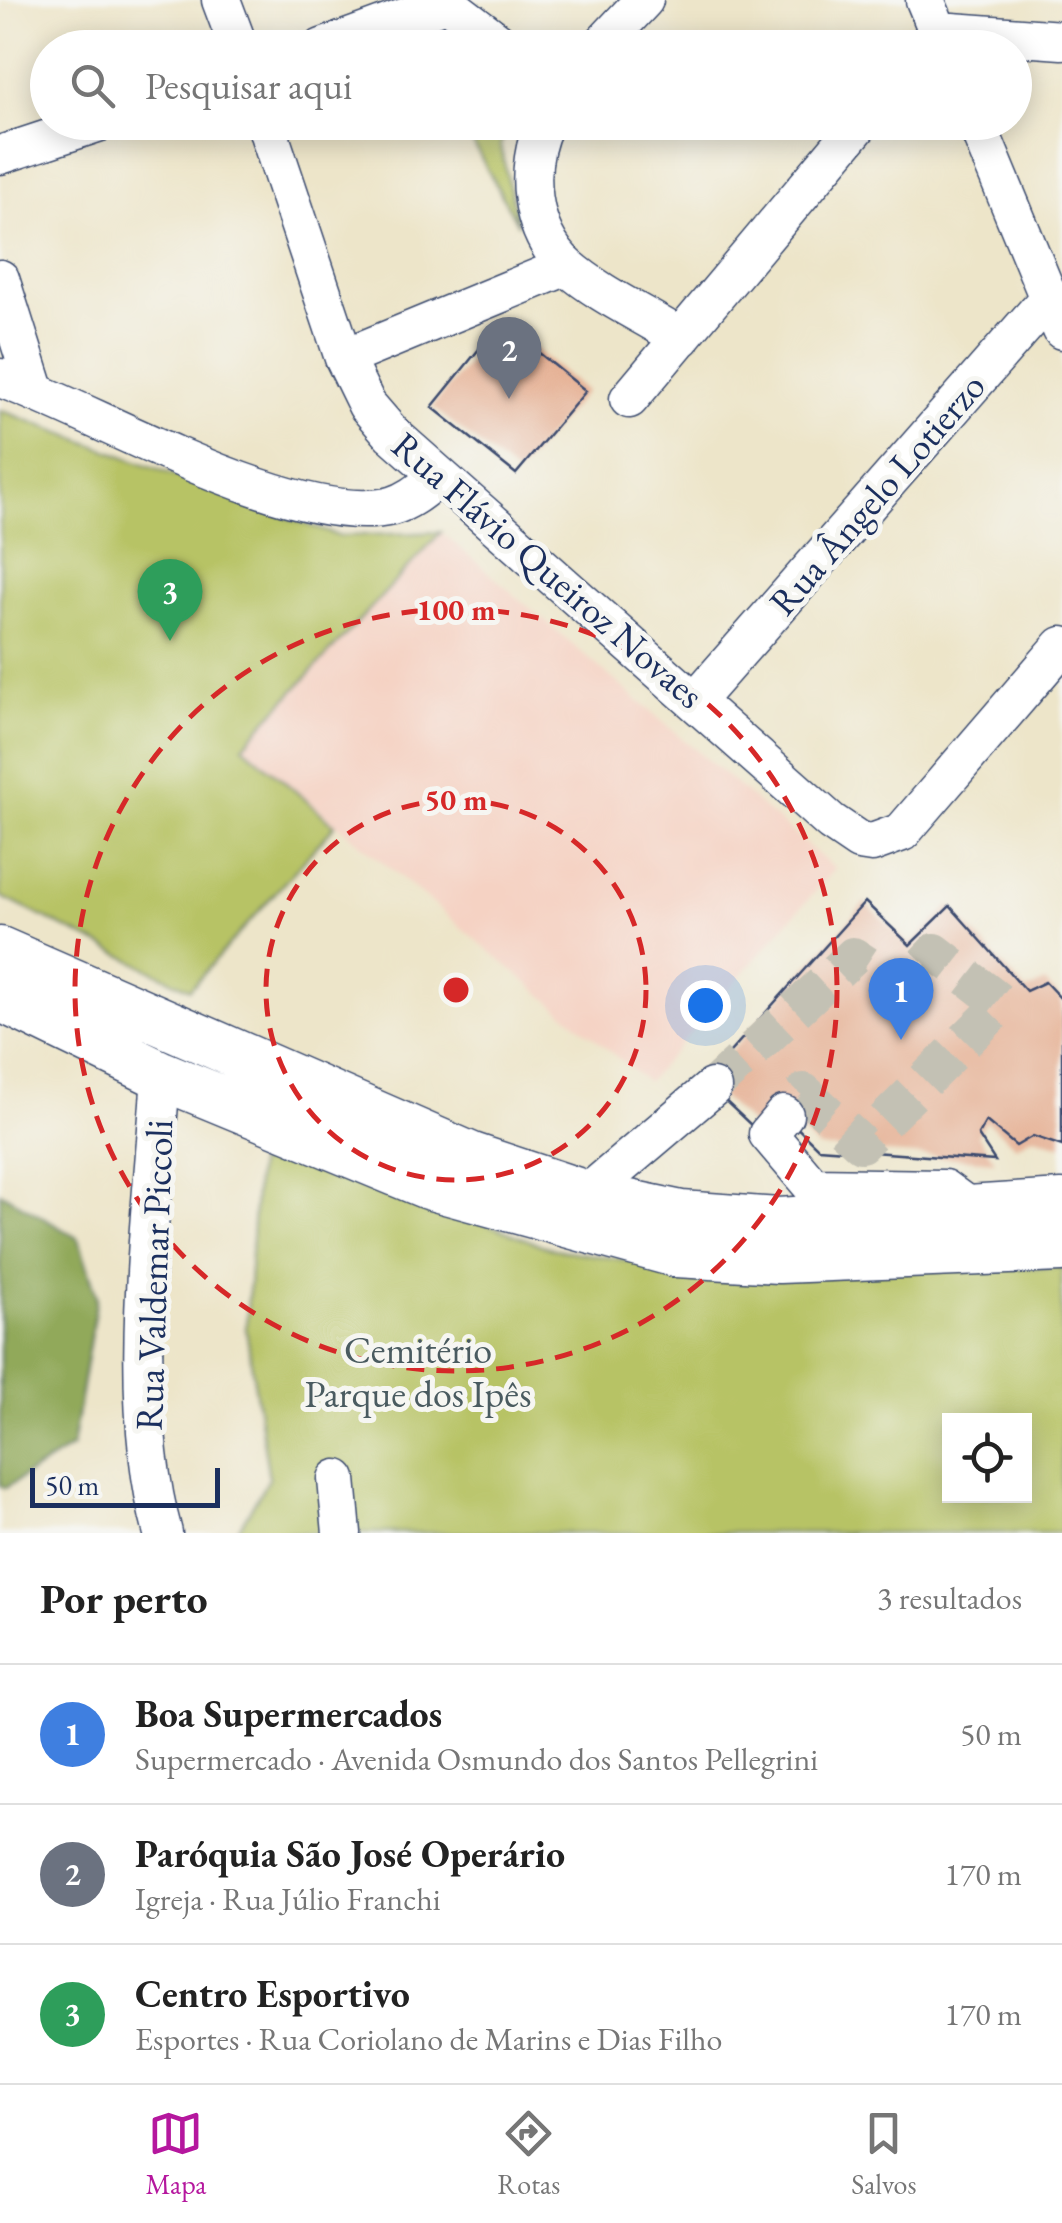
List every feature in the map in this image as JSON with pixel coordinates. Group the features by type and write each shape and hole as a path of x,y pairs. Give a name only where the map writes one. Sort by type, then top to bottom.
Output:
{"main road":[{"path":"0,951 472,1158 586,1195 680,1215 779,1222 1062,1204"},
{"path":"0,998 161,1075 428,1185 676,1253 779,1260 1062,1248"},
{"path":"161,1075 164,1056 171,1047 212,1045"}],"street":[{"path":"221,0 232,30"},
{"path":"616,30 644,0"},
{"path":"370,30 444,2 482,30"},
{"path":"1032,38 1062,40"},
{"path":"0,155 45,140"},
{"name":"Rua Flávio Queiroz Novaes","path":"271,140 344,358 367,404 438,478 696,700 830,822 859,841 872,843 902,832 1062,646"},
{"path":"538,140 532,158 532,186 540,226 567,266 680,338"},
{"path":"629,399 846,140"},
{"path":"984,140 1058,310"},
{"path":"344,358 567,266"},
{"path":"0,279 17,384 192,462 324,506 358,510 392,506 413,497 438,478"},
{"name":"Rua Ângelo Lotierzo","path":"696,700 1058,310"},
{"name":"Rua Valdemar Piccoli","path":"161,1075 145,1356 148,1449 163,1533"},
{"path":"586,1195 712,1088"},
{"path":"784,1115 768,1134 813,1187 944,1189 970,1208"},
{"path":"337,1479 342,1533"}],"shaded area":[{"path":"441,532 835,869 647,1082 243,746"}],"green space":[{"path":"447,22 460,30 420,30"},
{"path":"471,140 502,140 500,144 518,225"},
{"path":"0,410 338,536 441,532 243,746 335,825 190,989 0,896"},
{"name":"Cemitério Parque dos Ipês","path":"295,1149 549,1248 670,1267 1062,1267 1062,1533 236,1533 269,1478 246,1329 257,1164"},
{"path":"0,1192 79,1239 97,1297 72,1447 5,1488 0,1486"}],"building":[{"path":"501,322 586,391 516,474 432,407"},
{"path":"865,902 910,945 950,906 1026,991 1045,982 1062,1000 1062,1146 1033,1136 1016,1146 986,1121 978,1135 995,1161 818,1148 775,1106 753,1127 704,1081"}],"tunnel":[{"path":"712,1088 853,956 902,988 935,952 1002,1004 861,1144 804,1092 784,1115"}],"place":[{"name":"Paróquia São José Operário","path":"509,399"},
{"name":"Centro Esportivo","path":"170,641"},
{"name":"Boa Supermercados","path":"901,1040"}]}
